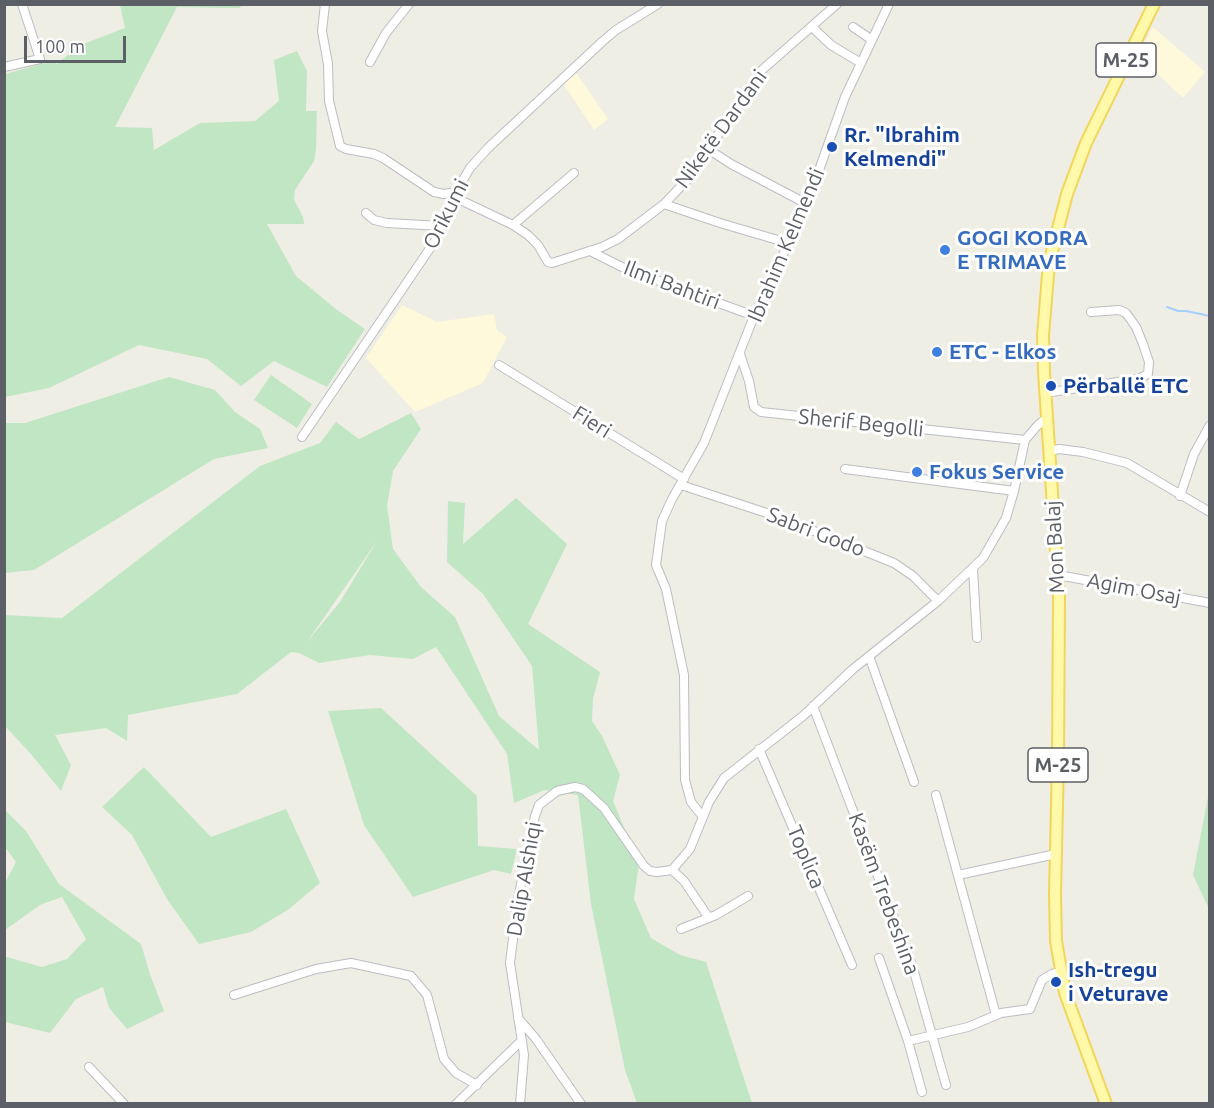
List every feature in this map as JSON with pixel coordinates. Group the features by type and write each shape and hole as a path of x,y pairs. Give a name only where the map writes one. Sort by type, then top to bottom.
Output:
{"main road":[{"name":"Mon Balaj","path":"1106,1104 1065,993 1056,941 1058,575 1043,335 1049,263 1060,217 1086,143 1154,4"}],"street":[{"path":"4,67 40,58 22,4"},
{"path":"325,4 322,31 328,64 329,101 340,146 383,158 434,192 455,195 513,225 574,173"},
{"path":"370,62 386,33 408,4"},
{"name":"Orikumi","path":"302,437 429,250 465,174 544,95 616,30 658,4"},
{"name":"Niketë Dardani","path":"513,225 533,239 548,262 552,263 618,239 664,204 694,173 762,70 813,28 837,4"},
{"name":"Ibrahim Kelmendi","path":"703,817 691,802 687,792 684,764 684,675 666,589 656,565 662,521 704,443 754,316 807,204 845,97 889,4"},
{"path":"853,27 873,40"},
{"path":"813,28 831,45 861,63"},
{"path":"708,149 731,164 807,204"},
{"path":"664,204 788,243"},
{"path":"366,213 374,220 387,223 442,226"},
{"name":"Ilmi Bahtiri","path":"590,251 624,268 754,316"},
{"path":"1045,393 1137,379 1148,374 1149,362 1143,344 1136,327 1126,313 1119,310 1091,312"},
{"name":"Sherif Begolli","path":"740,354 749,381 754,407 760,412 1024,440"},
{"name":"Fieri","path":"499,365 683,482"},
{"path":"709,918 684,881 672,870 690,849 715,790 724,778 938,601 983,558 1000,532 1014,491 1024,440 1038,424 1047,418"},
{"path":"1180,496 1194,454 1209,425"},
{"path":"1050,451 1059,449 1083,452 1127,463 1209,512"},
{"path":"845,469 1014,491"},
{"name":"Sabri Godo","path":"683,482 894,563 913,576 938,601"},
{"path":"973,569 977,638"},
{"name":"Agim Osaj","path":"1058,575 1209,603"},
{"path":"869,656 914,782"},
{"name":"Kasëm Trebeshina","path":"813,706 913,968 946,1085"},
{"name":"Toplica","path":"759,749 852,965"},
{"name":"Dalip Alshiqi","path":"520,1104 524,1055 510,963 518,899 539,805 557,791 575,787 583,789 604,808 644,866 650,871 657,872 672,870"},
{"path":"936,795 996,1015"},
{"path":"958,875 1056,854"},
{"path":"681,929 709,918 748,896"},
{"path":"879,958 908,1041 922,1092"},
{"path":"234,995 316,969 351,963 411,976 427,995 444,1059 456,1073 477,1085"},
{"path":"908,1041 968,1027 996,1015 1030,1010 1042,981 1052,974 1061,972"},
{"path":"518,1017 581,1104"},
{"path":"456,1104 521,1041"},
{"path":"89,1067 124,1104"}],"shaded area":[{"path":"1153,27 1205,72 1183,98 1138,55"},
{"path":"574,70 608,119 594,130 562,82"},
{"path":"402,305 437,322 494,314 497,330 507,337 483,383 415,412 366,358"}],"green space":[{"path":"120,5 243,5 239,8 177,7 115,127 152,128 154,150 200,123 255,121 279,101 274,60 297,51 307,71 306,111 317,111 314,161 295,190 294,199 304,224 267,224 296,276 337,310 365,329 327,387 274,361 241,386 207,359 139,345 49,388 5,397 5,74 52,61 57,64 78,46 125,28"},
{"path":"271,375 312,404 297,428 254,400"},
{"path":"169,377 215,390 235,412 260,429 268,448 214,459 34,570 5,573 5,423 25,423"},
{"path":"411,413 421,429 393,471 387,506 393,549 421,587 455,617 499,716 539,750 532,666 483,594 447,562 448,501 465,503 463,544 516,498 567,544 528,624 600,672 593,699 592,721 602,736 620,775 613,801 639,863 634,899 651,938 680,955 706,962 752,1103 637,1103 625,1070 591,904 578,795 545,790 514,803 507,754 436,647 413,659 370,655 319,663 299,653 291,652 237,694 128,715 127,741 106,728 55,735 71,765 61,791 5,726 5,615 62,618 260,466 320,443 336,422 359,439","holes":["377,541 340,602 307,642"]},
{"path":"381,708 477,796 478,846 517,849 511,874 494,870 413,897 364,825 328,711"},
{"path":"144,767 211,837 286,809 320,883 289,909 251,932 199,944 167,899 132,835 102,807"},
{"path":"1209,792 1210,909 1193,875"},
{"path":"4,809 26,831 59,884 141,944 164,1011 127,1029 109,1008 103,987 76,999 50,1033 5,1022 5,958 42,967 67,959 86,939 62,897 40,905 5,930 5,883 16,862 5,847"}],"waterway":[{"path":"1167,307 1210,316"}],"place":[{"name":"Rr. \"Ibrahim Kelmendi\"","path":"832,147"},
{"name":"GOGI KODRA E TRIMAVE","path":"945,250"},
{"name":"ETC - Elkos","path":"937,352"},
{"name":"Përballë ETC","path":"1051,386"},
{"name":"Fokus Service","path":"917,472"},
{"name":"Ish-tregu i Veturave","path":"1056,982"}]}
